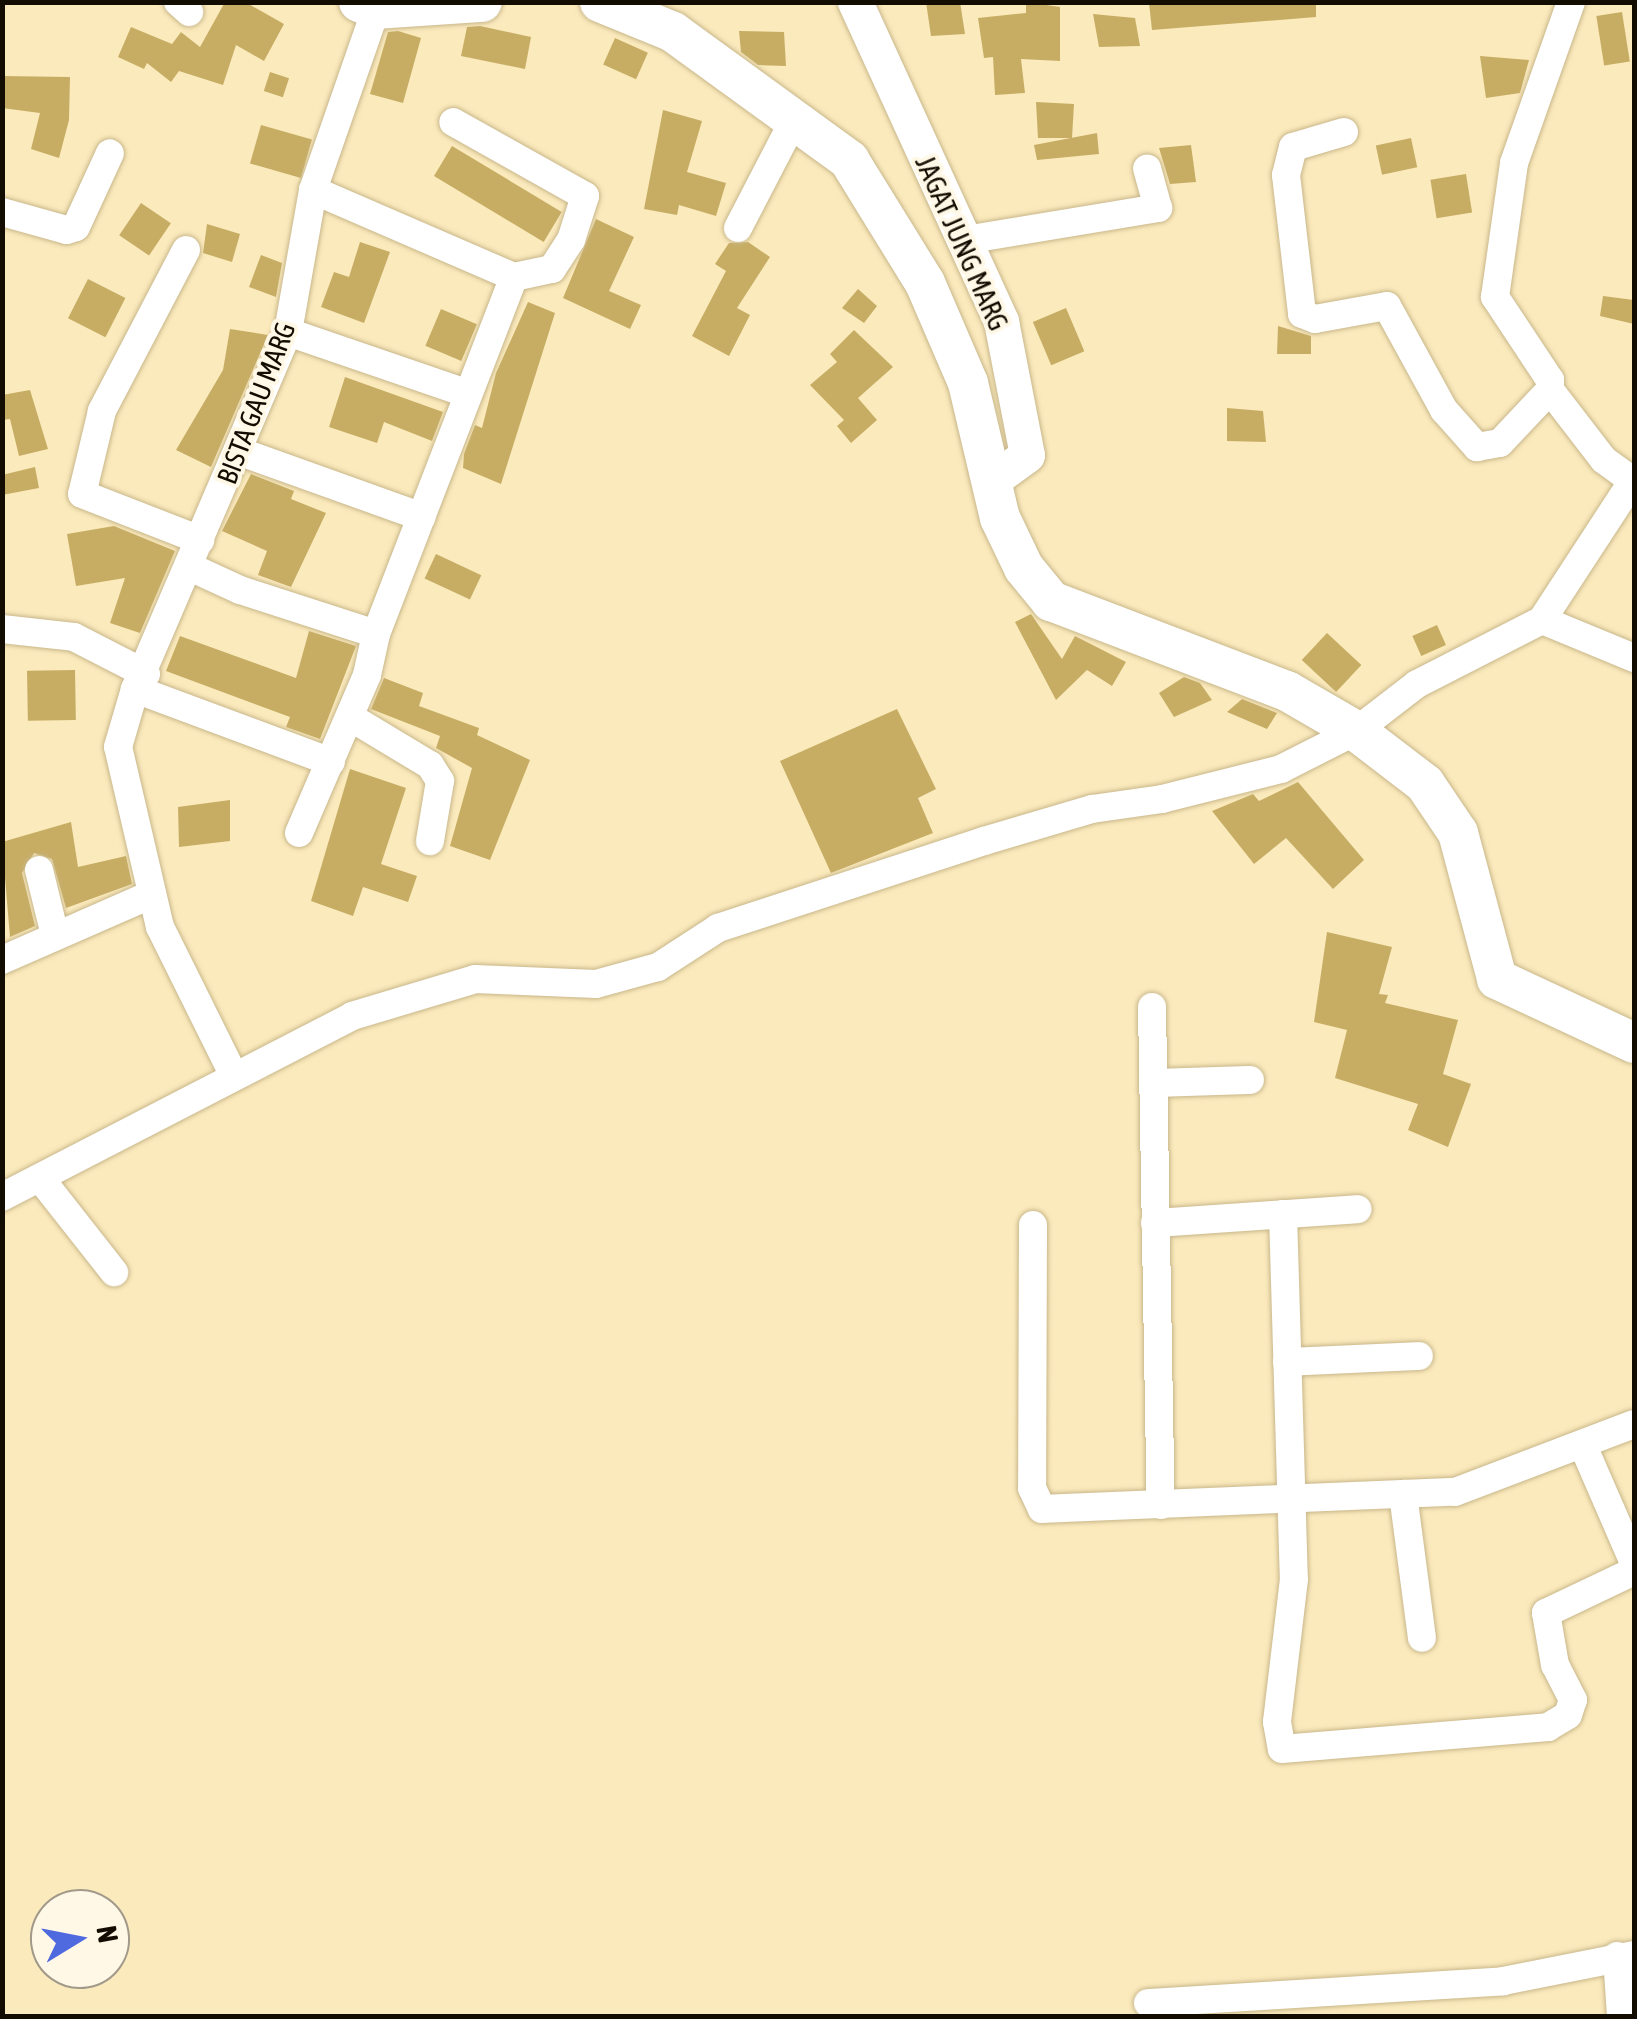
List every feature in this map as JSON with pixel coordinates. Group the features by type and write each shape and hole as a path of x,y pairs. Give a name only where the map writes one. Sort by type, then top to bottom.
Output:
{"main road":[{"path":"367,6 482,2"},
{"path":"600,2 673,32 848,160 890,217 968,383 994,479 1000,518 1024,568 1051,601 1287,691 1356,730 1425,784 1458,833 1497,979 1634,1043"}],"street":[{"name":"JAGAT JUNG MARG","path":"855,2 1001,321 1027,456 994,479"},
{"path":"2,1197 233,1074 352,1016 475,979 596,984 658,966 718,928 1092,809 1162,800 1281,768 1356,730 1417,684 1542,620 1634,480 1604,460 1550,390 1550,380 1495,298 1514,162 1572,2"},
{"name":"BISTA GAU MARG","path":"233,1074 160,926 119,764 122,724 288,332 313,190 367,6"},
{"path":"738,228 794,120"},
{"path":"313,190 514,277 552,269 571,240 586,196 453,122"},
{"path":"1344,132 1293,147 1286,175 1302,314 1315,319 1387,306 1444,410 1477,446 1500,443 1550,390"},
{"path":"2,212 67,230 76,227 110,153"},
{"path":"965,240 1158,208 1146,168"},
{"path":"186,250 102,412 82,494 195,554 376,634"},
{"path":"299,833 350,718 376,634 514,277"},
{"path":"288,332 466,393"},
{"path":"238,451 422,517"},
{"path":"1542,620 1634,658"},
{"path":"2,629 74,637 141,682 331,762"},
{"path":"350,718 430,765 440,781 430,841"},
{"path":"39,870 56,934"},
{"path":"2,960 152,894"},
{"path":"1152,1006 1161,1505"},
{"path":"1153,1082 1250,1080"},
{"path":"40,1178 114,1272"},
{"path":"1156,1223 1358,1209"},
{"path":"1283,1214 1294,1579 1277,1722 1282,1749 1548,1726 1568,1714 1573,1700 1554,1665 1546,1613 1634,1571"},
{"path":"1033,1226 1037,1504 1056,1512 1455,1492 1584,1448 1634,1424"},
{"path":"1287,1362 1419,1356"},
{"path":"1584,1448 1634,1562"},
{"path":"1403,1494 1422,1638"},
{"path":"1148,2003 1503,1981 1626,1955 1621,2016"}],"building":[{"path":"225,2 245,2 284,24 264,61 236,45 223,85 179,71 171,82 147,63 144,69 118,57 131,27 172,44 181,32 200,47"},
{"path":"926,2 960,2 965,34 931,36"},
{"path":"1026,2 1060,7 1060,61 1021,59 1025,93 995,95 993,57 984,58 978,18 1026,13"},
{"path":"1316,2 1316,17 1152,30 1149,3"},
{"path":"1622,12 1630,61 1604,65 1596,16"},
{"path":"1093,14 1135,18 1140,46 1099,47"},
{"path":"467,27 531,37 525,69 461,56"},
{"path":"739,31 784,32 786,66 758,65 741,52"},
{"path":"388,32 421,38 403,103 370,94"},
{"path":"615,38 648,53 636,79 603,64"},
{"path":"1480,56 1529,60 1520,93 1486,98"},
{"path":"270,72 289,78 283,97 264,91"},
{"path":"2,76 70,77 69,120 59,158 31,149 40,113 2,108"},
{"path":"1036,102 1074,104 1072,138 1038,138"},
{"path":"663,110 702,121 687,172 726,183 716,216 679,205 677,215 644,209"},
{"path":"261,125 312,140 301,178 250,163"},
{"path":"1097,133 1099,154 1037,160 1034,145"},
{"path":"1411,138 1417,167 1382,175 1376,145"},
{"path":"1191,145 1196,182 1170,184 1159,148"},
{"path":"452,146 562,212 544,242 434,176"},
{"path":"1466,174 1472,213 1437,218 1430,180"},
{"path":"141,203 171,223 149,255 119,235"},
{"path":"596,219 634,237 609,291 641,305 630,329 563,298"},
{"path":"207,224 240,234 232,262 203,253"},
{"path":"360,242 390,252 364,323 321,307 334,272 349,277"},
{"path":"748,242 770,257 737,308 750,315 729,356 692,336 726,271 715,264 729,243"},
{"path":"261,255 282,263 276,297 249,287"},
{"path":"88,279 125,298 105,337 68,318"},
{"path":"858,289 877,306 864,323 842,308"},
{"path":"1603,296 1634,300 1634,324 1600,316"},
{"path":"528,302 555,313 501,484 463,468 464,454 475,425 482,428 496,373"},
{"path":"1066,308 1084,351 1051,365 1033,322"},
{"path":"441,309 477,324 461,361 425,346"},
{"path":"1278,326 1311,336 1311,354 1277,354"},
{"path":"230,329 268,335 211,467 176,450 223,370"},
{"path":"854,330 893,367 858,398 877,420 851,443 837,426 844,420 810,385 837,362 830,354"},
{"path":"345,377 443,412 432,441 384,422 377,443 329,427"},
{"path":"30,390 48,449 19,456 10,419 2,420 2,395"},
{"path":"1227,408 1263,411 1266,442 1227,441"},
{"path":"35,467 39,488 2,495 2,475"},
{"path":"251,474 294,491 291,499 326,513 291,587 258,575 267,551 222,531"},
{"path":"114,526 175,551 140,633 110,623 125,578 76,586 67,534"},
{"path":"436,554 481,575 470,600 425,578"},
{"path":"1031,614 1062,659 1075,636 1126,662 1112,686 1087,670 1056,700 1015,622"},
{"path":"1437,625 1446,645 1421,656 1412,636"},
{"path":"309,631 356,646 320,739 286,727 290,717 166,671 180,636 296,678"},
{"path":"1327,633 1361,665 1336,692 1302,660"},
{"path":"75,670 76,720 28,721 27,671"},
{"path":"1184,677 1200,683 1212,700 1174,717 1159,693"},
{"path":"384,678 423,693 419,706 479,728 477,735 530,760 490,860 450,846 472,768 436,748 440,736 371,709"},
{"path":"1242,699 1277,713 1267,729 1227,712"},
{"path":"897,709 936,789 918,798 933,833 831,873 780,761"},
{"path":"350,769 406,788 381,864 417,876 408,902 363,887 353,916 311,901"},
{"path":"1298,782 1364,860 1333,889 1286,838 1254,864 1212,811 1253,794 1259,801"},
{"path":"230,800 230,841 179,847 178,807"},
{"path":"71,822 78,867 126,856 132,884 66,908 52,859 34,853 22,873 35,926 10,937 2,842"},
{"path":"1327,932 1392,947 1379,994 1388,995 1385,1003 1458,1020 1443,1074 1471,1084 1448,1147 1408,1130 1418,1104 1335,1078 1347,1030 1314,1022"}]}
